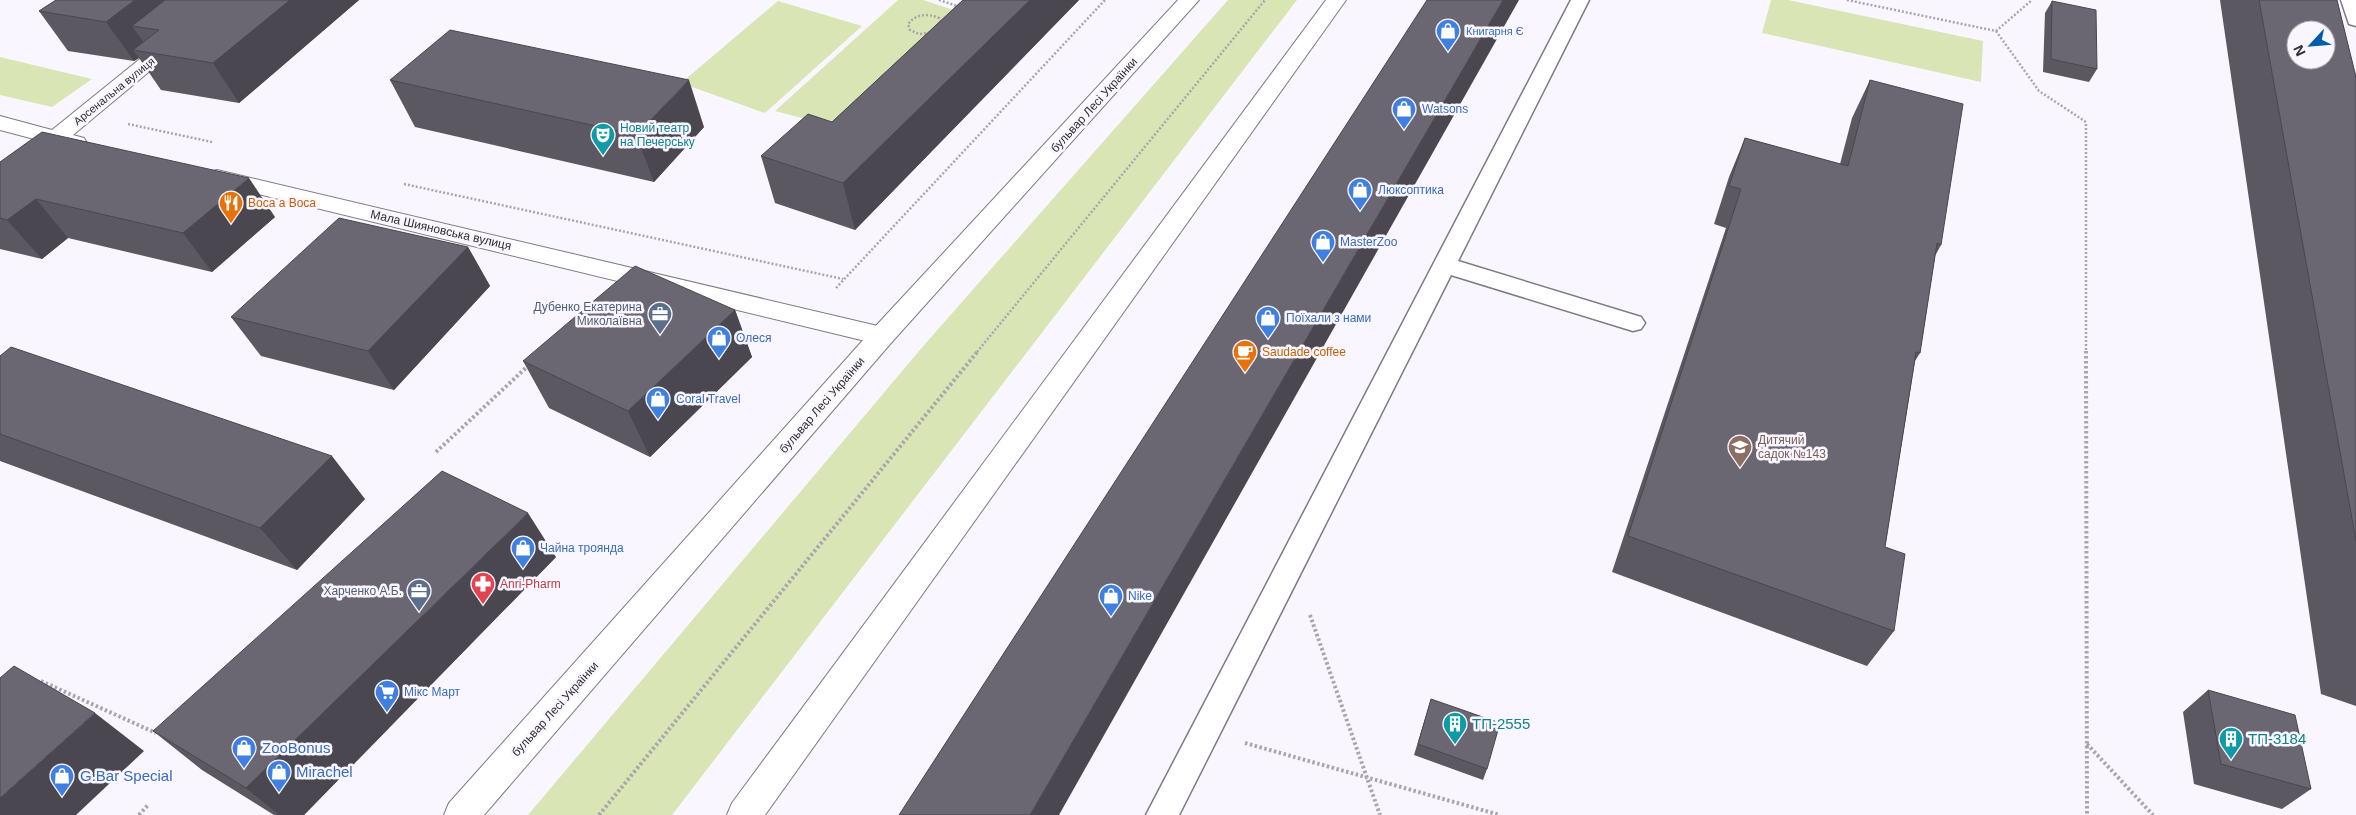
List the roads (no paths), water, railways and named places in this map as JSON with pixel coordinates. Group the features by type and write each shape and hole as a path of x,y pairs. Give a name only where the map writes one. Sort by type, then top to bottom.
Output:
{"main road":[{"name":"Арсенальна вулиця","path":"0,180 85,115 225,0"},
{"name":"бульвар Лесі Українки","path":"461,815 882,336 1189,0"},
{"path":"744,815 1336,0"},
{"path":"0,123 94,148"},
{"name":"Мала Шияновська вулиця","path":"198,172 882,336"}],"lane":[{"path":"1162,815 1580,0"},
{"path":"2350,0 2356,20"},
{"path":"1444,265 1633,322"}],"place":[{"name":"Книгарня Є","path":"1448,52"},
{"name":"Watsons","path":"1404,130"},
{"name":"Новий театр на Печерську","path":"603,156"},
{"name":"Люксоптика","path":"1360,211"},
{"name":"Boca a Boca","path":"231,224"},
{"name":"MasterZoo","path":"1323,263"},
{"name":"Дубенко Екатерина Миколаївна","path":"660,335"},
{"name":"Поїхали з нами","path":"1268,339"},
{"name":"Олеся","path":"719,359"},
{"name":"Saudade coffee","path":"1245,373"},
{"name":"Coral Travel","path":"658,420"},
{"name":"Дитячий садок №143","path":"1740,468"},
{"name":"Чайна троянда","path":"523,569"},
{"name":"Anri-Pharm","path":"483,605"},
{"name":"Харченко А.Б.","path":"419,612"},
{"name":"Nike","path":"1111,617"},
{"name":"Мікс Март","path":"387,713"},
{"name":"ТП-2555","path":"1455,745"},
{"name":"ТП-3184","path":"2231,760"},
{"name":"ZooBonus","path":"244,769"},
{"name":"Mirachel","path":"279,793"},
{"name":"G.Bar Special","path":"62,797"}]}
